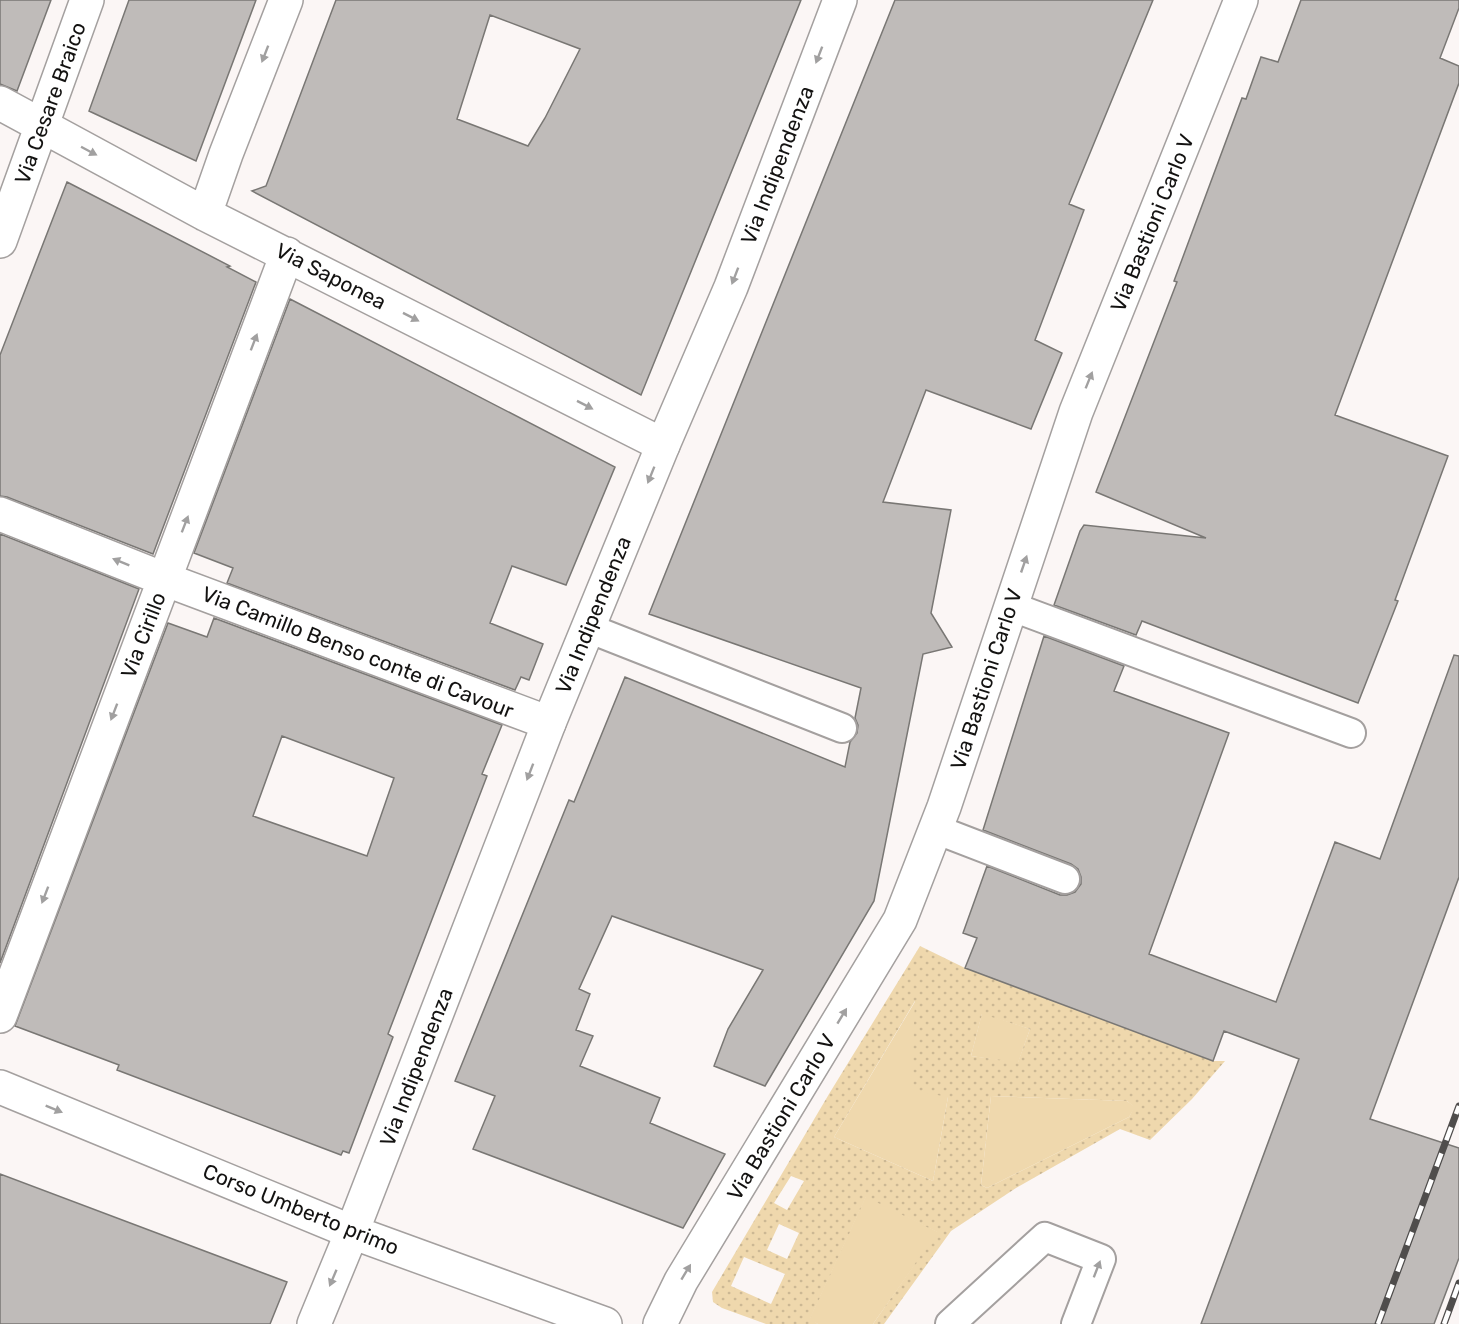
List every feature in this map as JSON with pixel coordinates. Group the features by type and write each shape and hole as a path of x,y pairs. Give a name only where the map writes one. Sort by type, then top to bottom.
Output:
{"street":[{"name":"Via Cesare Braico","path":"0,241 87,0"},
{"path":"205,214 286,0"},
{"name":"Via Indipendenza","path":"314,1324 352,1232 549,723 663,445 731,287 840,0"},
{"name":"Via Bastioni Carlo V","path":"660,1324 681,1281 900,920 944,807 1076,412 1241,0"},
{"name":"Via Saponea","path":"0,104 205,214 663,445"},
{"name":"Via Cirillo","path":"0,1016 288,254"},
{"name":"Via Camillo Benso conte di Cavour","path":"0,514 164,579 549,723"},
{"name":"Corso Umberto primo","path":"0,1087 284,1202 352,1232 604,1324"}],"lane":[{"path":"1010,606 1351,733"},
{"path":"588,628 842,728"},
{"path":"934,830 1065,879"},
{"path":"950,1324 1046,1237 1101,1259 1076,1324"}],"shaded area":[{"path":"920,946 965,968 1213,1061 1225,1061 1192,1099 1150,1140 1120,1129 1016,1188 951,1231 884,1324 873,1324 937,1232 866,1197 810,1319 818,1324 766,1324 722,1308 713,1302 712,1292","holes":["915,1001 911,1090 948,1097 933,1181 834,1137","982,1014 1030,1029 1018,1062 971,1056","991,1096 1127,1101 1134,1107 1129,1117 987,1188 981,1185","791,1176 804,1181 787,1210 774,1203","779,1224 799,1233 787,1259 767,1250","744,1257 785,1274 771,1304 731,1286"]},
{"path":"916,1000 948,1097 933,1181 834,1137"},
{"path":"982,1013 1030,1029 1018,1063 971,1056"},
{"path":"991,1096 1127,1101 1135,1107 1129,1117 987,1188 981,1185"},
{"path":"866,1196 938,1232 873,1324 818,1324 809,1320"}],"building":[{"path":"0,0 51,0 17,91 0,84"},
{"path":"129,0 256,0 196,161 89,111"},
{"path":"336,0 801,0 641,395 252,191 266,186","holes":["490,15 580,49 528,146 457,119"]},
{"path":"895,0 1153,0 1069,204 1084,210 1035,340 1062,353 1031,429 926,390 883,502 951,510 931,613 952,647 923,654 874,901 765,1086 714,1066 728,1029 763,970 612,916 579,989 590,994 576,1030 593,1036 580,1066 660,1098 650,1123 725,1154 683,1228 473,1149 495,1096 455,1081 569,800 574,802 625,677 845,767 850,742 857,733 858,725 855,718 861,688 649,614"},
{"path":"1301,0 1459,0 1459,8 1440,58 1459,66 1459,83 1335,415 1448,456 1395,600 1398,601 1358,703 1142,621 1136,635 1054,605 1084,525 1206,538 1096,492 1177,282 1174,281 1242,98 1246,99 1261,57 1278,62"},
{"path":"67,182 230,266 227,267 256,282 153,554 0,496 0,355"},
{"path":"290,299 615,467 566,585 512,566 490,623 543,644 529,680 521,677 515,690 227,583 233,568 194,553"},
{"path":"0,534 139,589 0,963"},
{"path":"214,618 502,725 482,774 487,776 388,1034 393,1037 349,1153 343,1151 341,1155 117,1070 119,1065 15,1026 168,623 207,637","holes":["282,736 394,778 367,856 253,816"]},
{"path":"1044,636 1124,666 1114,691 1229,733 1149,954 1276,1002 1335,842 1380,859 1454,655 1459,656 1459,877 1370,1119 1459,1148 1459,1258 1434,1324 1201,1324 1299,1059 1224,1031 1213,1061 965,968 977,938 963,933 987,866 1060,895 1075,892 1081,884 1078,869 1071,864 983,830"},
{"path":"0,1174 287,1282 270,1324 0,1324"}],"railway":[{"path":"1378,1324 1459,1106"},
{"path":"1444,1324 1459,1283"}]}
